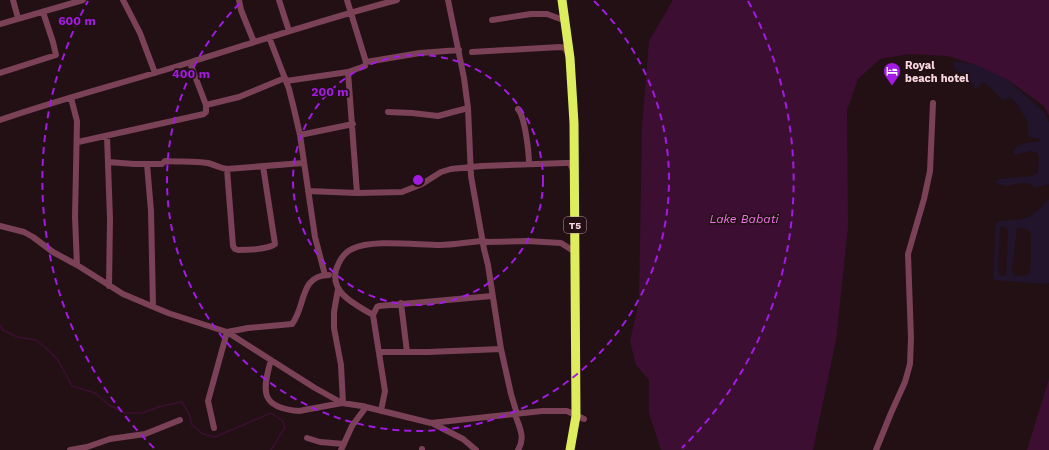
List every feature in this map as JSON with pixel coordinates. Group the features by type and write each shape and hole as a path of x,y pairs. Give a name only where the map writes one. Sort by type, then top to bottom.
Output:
{"highway":[{"name":"T5","path":"562,0 566,21 573,96 575,252 580,417 570,450"}],"street":[{"path":"13,0 18,18"},
{"path":"0,24 83,0"},
{"path":"123,0 140,33 155,73"},
{"path":"238,0 254,42"},
{"path":"279,0 289,31"},
{"path":"206,105 239,97 285,80 348,72 363,68 366,62 347,0"},
{"path":"0,120 49,103 190,63 351,12 397,0"},
{"path":"448,0 459,50 468,108 470,167 482,241 488,265 501,349 516,414 523,435 522,443 518,450"},
{"path":"0,73 56,56 56,49 43,12"},
{"path":"492,20 531,14 547,14 566,21"},
{"path":"269,37 290,94 300,135 315,238 325,275"},
{"path":"472,52 560,47 565,48 570,58"},
{"path":"366,62 420,53 459,50"},
{"path":"78,142 204,114 206,112 206,105 190,63"},
{"path":"348,72 357,193"},
{"path":"71,98 78,120 75,216 77,265"},
{"path":"876,450 891,413 906,382 910,364 911,338 908,254 924,199 930,171 933,103"},
{"path":"388,112 416,113 438,116 468,108"},
{"path":"518,109 522,117 527,140 529,154 528,164"},
{"path":"300,135 353,124"},
{"path":"107,136 110,219 109,286"},
{"path":"108,162 162,164 166,161 195,162 207,163 227,169 303,163"},
{"path":"147,164 151,211 153,306"},
{"path":"308,191 357,193 402,192 422,184 446,170 470,167 528,164 570,164 575,173"},
{"path":"227,169 233,244 235,249 241,250 272,246 275,244 264,166"},
{"path":"0,226 24,232 53,252 77,265 123,294 168,313 227,332 270,360 343,403"},
{"path":"374,315 347,299 339,292 338,289 334,276 338,264 344,255 353,248 385,243 446,245 482,241 527,241 561,243 575,252"},
{"path":"227,332 292,324 296,318 308,286 314,280 325,275 334,276"},
{"path":"338,289 334,312 334,328 341,365 343,403"},
{"path":"381,412 385,395 380,368 380,352 374,315 377,307 401,303 492,296"},
{"path":"401,303 407,352"},
{"path":"214,428 208,400 227,332"},
{"path":"380,352 501,349"},
{"path":"270,360 266,378 266,396 267,400 274,405 292,411 343,403 366,407 381,412 431,423 464,439 476,450"},
{"path":"340,450 352,426 366,407"},
{"path":"431,423 556,410 566,411 580,417"},
{"path":"70,450 87,447 110,438 145,434 180,420"},
{"path":"307,438 320,442 344,444"}],"shaded area":[{"path":"954,61 976,65 1008,80 1044,112 1049,122 1049,184 1035,188 1026,183 1007,186 997,183 996,181 999,179 1031,176 1038,173 1039,157 1037,153 1031,151 1014,155 1013,151 1021,145 1038,142 1040,140 1039,138 1030,137 1028,135 1027,120 1012,99 1009,97 1002,100 985,83 981,83 980,87 975,90 973,84 953,67"},
{"path":"1049,199 1049,283 1041,284 993,279 996,223 999,221 1027,218","holes":["1000,227 1005,227 1008,230 1006,275 1002,276 999,274 998,266","1017,228 1027,229 1031,233 1031,264 1029,274 1024,276 1014,275 1012,270"]}],"water":[{"name":"Lake Babati","path":"673,0 1049,0 1049,116 1044,106 1008,80 976,65 948,56 908,54 880,59 858,79 847,110 848,227 836,340 813,450 661,450 649,413 649,380 636,365 630,341 639,301 642,127 649,41"},
{"path":"1049,379 1049,450 1027,450"}],"waterway":[{"path":"0,325 3,330 17,337 36,340 58,360 72,386 95,393 109,405 125,413 142,413 162,406 182,402 189,414 192,425 203,434 215,437 271,413 283,421 285,427 271,450"}],"place":[{"name":"Royal beach hotel","path":"892,86"}]}
